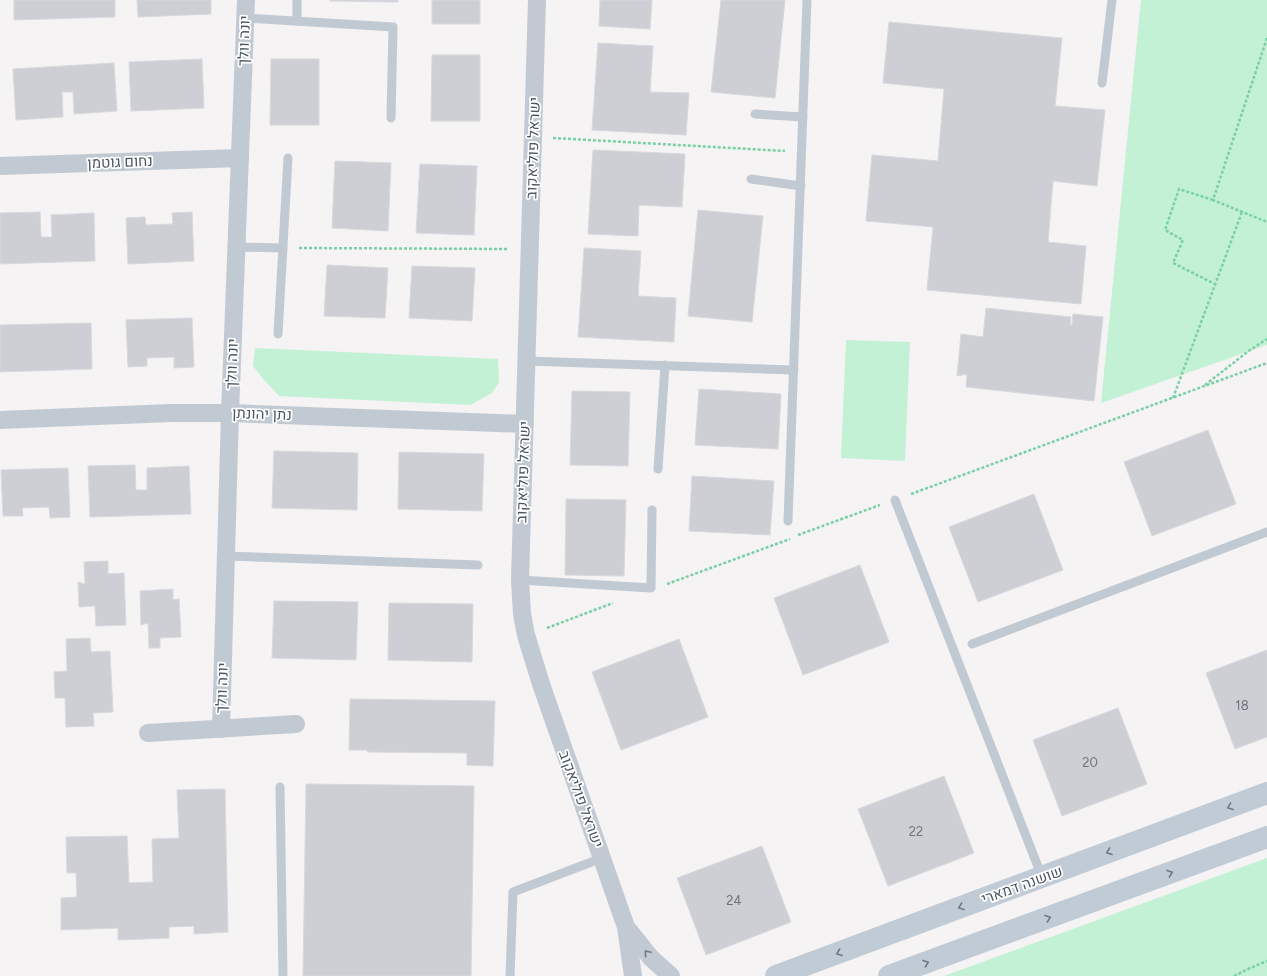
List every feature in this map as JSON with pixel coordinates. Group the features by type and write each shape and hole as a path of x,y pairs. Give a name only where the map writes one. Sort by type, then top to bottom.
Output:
{"main road":[{"name":"שושנה דמארי","path":"776,976 1267,793"},
{"path":"889,976 1267,837"}],"street":[{"name":"יונה וולך","path":"221,729 230,413 246,0"},
{"name":"ישראל פוליאקוב","path":"537,0 520,580 522,614 526,635 540,684 626,927 633,976"},
{"name":"נחום גוטמן","path":"0,166 240,158"},
{"name":"נתן יהונתן","path":"0,420 171,413 230,413 525,424"},
{"path":"148,733 296,724"},
{"name":"ישראל פוליאקוב","path":"626,927 651,958 671,976"}],"lane":[{"path":"297,0 297,21"},
{"path":"788,521 807,0"},
{"path":"1102,83 1112,0"},
{"path":"245,18 392,27 391,118"},
{"path":"755,114 803,118"},
{"path":"278,334 288,158"},
{"path":"751,179 801,186"},
{"path":"237,247 283,248"},
{"path":"526,361 794,370"},
{"path":"658,469 665,365"},
{"path":"895,500 1042,877"},
{"path":"520,580 651,588 652,510"},
{"path":"972,644 1267,532"},
{"path":"226,556 478,565"},
{"path":"280,788 283,976"},
{"path":"510,976 513,892 602,858"}],"path":[{"path":"1213,200 1267,38"},
{"path":"533,137 802,152"},
{"path":"1215,284 1173,262 1183,240 1165,230 1179,189 1213,200 1267,222"},
{"path":"1173,398 1242,212"},
{"path":"283,248 530,250"},
{"path":"1203,387 1250,350 1267,339"},
{"path":"1234,976 1248,968 1267,961"}],"green space":[{"path":"1141,0 1267,0 1267,345 1101,403"},
{"path":"846,340 910,342 905,461 841,458"},
{"path":"255,348 498,359 499,382 492,393 470,405 279,396 253,366"},
{"path":"1267,858 1267,976 944,976"}],"building":[{"path":"14,0 115,0 115,17 14,20"},
{"path":"137,0 211,0 211,14 138,17"},
{"path":"398,0 398,2 330,1"},
{"path":"432,0 480,0 480,24 432,24"},
{"path":"600,0 652,0 650,29 599,26"},
{"path":"721,0 785,0 775,98 711,92"},
{"path":"889,22 1062,38 1055,106 1105,110 1097,186 1053,181 1048,242 1086,246 1081,304 927,290 933,227 866,221 872,155 938,161 944,89 883,83"},
{"path":"598,43 653,46 650,92 689,93 686,135 592,130"},
{"path":"432,55 480,55 480,121 431,121"},
{"path":"202,59 204,108 131,111 129,62"},
{"path":"271,59 319,59 319,125 270,125"},
{"path":"114,63 117,111 74,114 73,92 62,92 63,117 16,120 13,69"},
{"path":"593,150 685,154 682,207 639,205 638,236 588,234"},
{"path":"335,161 391,163 388,231 332,228"},
{"path":"420,164 477,166 474,235 416,233"},
{"path":"698,210 763,216 752,322 688,316"},
{"path":"40,212 41,237 52,237 51,215 94,213 95,261 0,264 0,213"},
{"path":"192,212 194,261 128,264 126,218 145,217 146,225 173,224 172,213"},
{"path":"584,248 641,251 638,296 676,298 674,342 578,337"},
{"path":"327,265 388,268 385,318 324,316"},
{"path":"412,266 475,268 472,321 409,318"},
{"path":"986,308 1071,317 1070,325 1072,325 1073,314 1103,317 1094,401 966,387 967,374 957,376 961,334 983,337"},
{"path":"192,318 194,367 174,368 174,357 147,358 147,366 128,367 126,320"},
{"path":"91,323 92,369 0,372 0,325"},
{"path":"699,389 781,394 778,449 695,445"},
{"path":"572,391 630,392 628,466 570,465"},
{"path":"1208,430 1236,504 1152,536 1124,462"},
{"path":"274,451 358,453 357,510 272,508"},
{"path":"399,452 484,454 482,511 398,509"},
{"path":"135,465 136,490 147,490 147,468 189,466 191,514 90,517 88,466"},
{"path":"68,468 70,517 50,518 49,507 22,508 23,516 3,516 1,470"},
{"path":"692,476 774,481 770,535 689,531"},
{"path":"1034,494 1063,570 978,602 949,527"},
{"path":"566,499 626,500 624,576 565,575"},
{"path":"108,561 108,574 124,573 126,625 96,626 95,606 79,607 78,582 85,584 84,562"},
{"path":"860,565 889,642 803,675 774,598"},
{"path":"173,589 173,600 179,599 181,637 160,638 160,648 149,648 148,623 141,625 140,591"},
{"path":"274,601 358,602 356,660 272,658"},
{"path":"389,603 473,604 472,662 388,660"},
{"path":"90,638 91,652 110,651 113,712 93,713 94,726 66,727 65,698 55,698 54,672 67,671 66,639"},
{"path":"679,639 708,717 621,750 592,672"},
{"path":"1267,650 1267,737 1235,749 1206,673"},
{"path":"350,699 495,701 493,766 467,765 467,753 368,752 367,750 349,750"},
{"path":"1118,708 1147,784 1062,816 1033,740"},
{"path":"944,776 974,853 888,886 858,809"},
{"path":"306,784 474,786 471,976 303,976"},
{"path":"225,789 228,932 194,934 194,926 169,927 169,938 118,940 118,928 61,930 61,898 77,897 76,873 67,873 66,837 127,836 129,883 153,882 152,839 179,838 177,790"},
{"path":"762,846 791,922 706,955 677,878"}]}
